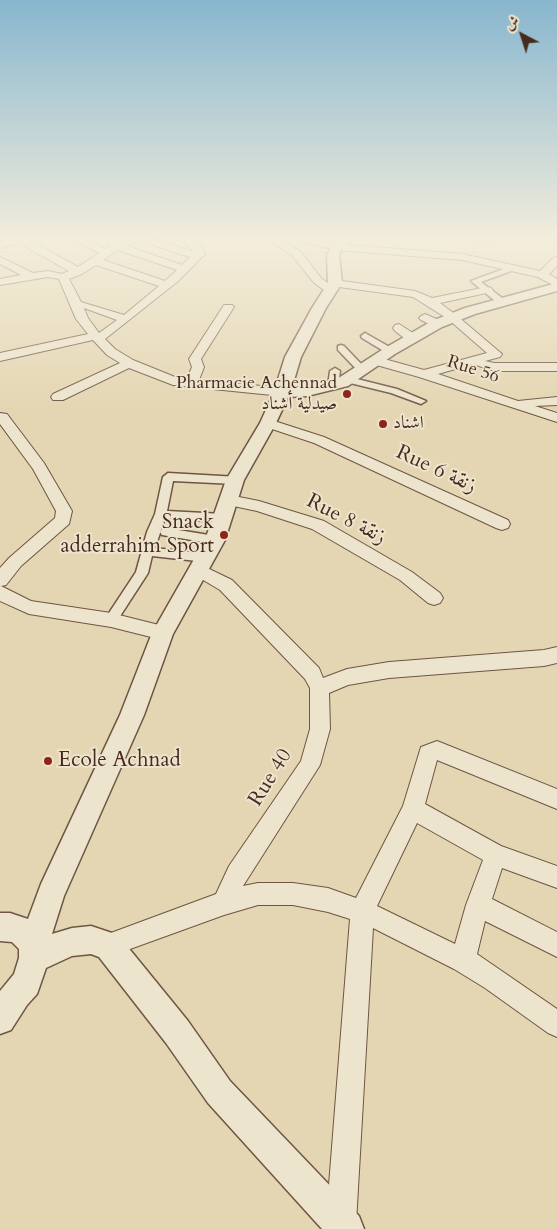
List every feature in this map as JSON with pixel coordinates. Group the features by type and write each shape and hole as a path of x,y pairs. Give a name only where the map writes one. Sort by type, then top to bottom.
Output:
{"street":[{"path":"74,297 82,319 96,338 111,352 129,363 173,381 282,392 307,391 334,378 394,391 420,401"},
{"path":"0,357 96,338 126,319 151,297"},
{"path":"5,1005 26,983 22,941 51,894 132,715 163,633 215,540 235,480 268,423 282,392 293,357 326,297"},
{"path":"421,297 452,317 496,354 507,368"},
{"path":"430,302 452,297"},
{"path":"496,297 503,303"},
{"path":"349,380 412,338 431,321 521,297"},
{"path":"78,305 85,305 126,319"},
{"path":"192,382 198,367 195,359 228,307"},
{"path":"399,328 412,338"},
{"path":"365,336 390,351"},
{"path":"341,348 362,370"},
{"path":"424,374 496,354"},
{"name":"Rue 56","path":"377,360 557,418"},
{"path":"475,360 487,366 507,368 557,367"},
{"path":"58,397 129,363"},
{"path":"515,404 557,401"},
{"path":"0,580 15,562 63,520 64,512 39,466 2,418"},
{"name":"Rue 6 زنقة","path":"268,423 327,444 502,524"},
{"path":"111,620 142,573 161,514 168,477 235,480"},
{"name":"Rue 8 زنقة","path":"226,509 259,506 318,525 406,576 434,598"},
{"path":"161,514 226,509"},
{"path":"166,532 215,540"},
{"path":"148,551 203,564 226,585 312,674 320,688 347,676 389,670 544,658 557,655"},
{"path":"0,592 11,600 29,606 84,617 111,620 163,633"},
{"name":"Rue 40","path":"224,903 236,874 310,765 320,729 320,688"},
{"path":"344,1226 362,911 413,809 428,754 433,750 491,771 557,799"},
{"path":"413,809 496,855 557,877"},
{"path":"463,960 478,905 496,855"},
{"path":"108,945 224,903 258,894 294,894 328,900 362,911 463,960 494,979 557,1024"},
{"path":"478,905 557,945"},
{"path":"22,941 53,948 72,942 91,940 108,945 177,1032 219,1092 344,1226"}],"place":[{"name":"Pharmacie Achennad صيدلية أشناد","path":"347,394"},
{"name":"اشناد","path":"383,424"},
{"name":"Snack adderrahim Sport","path":"224,535"},
{"name":"Ecole Achnad","path":"48,761"}]}
